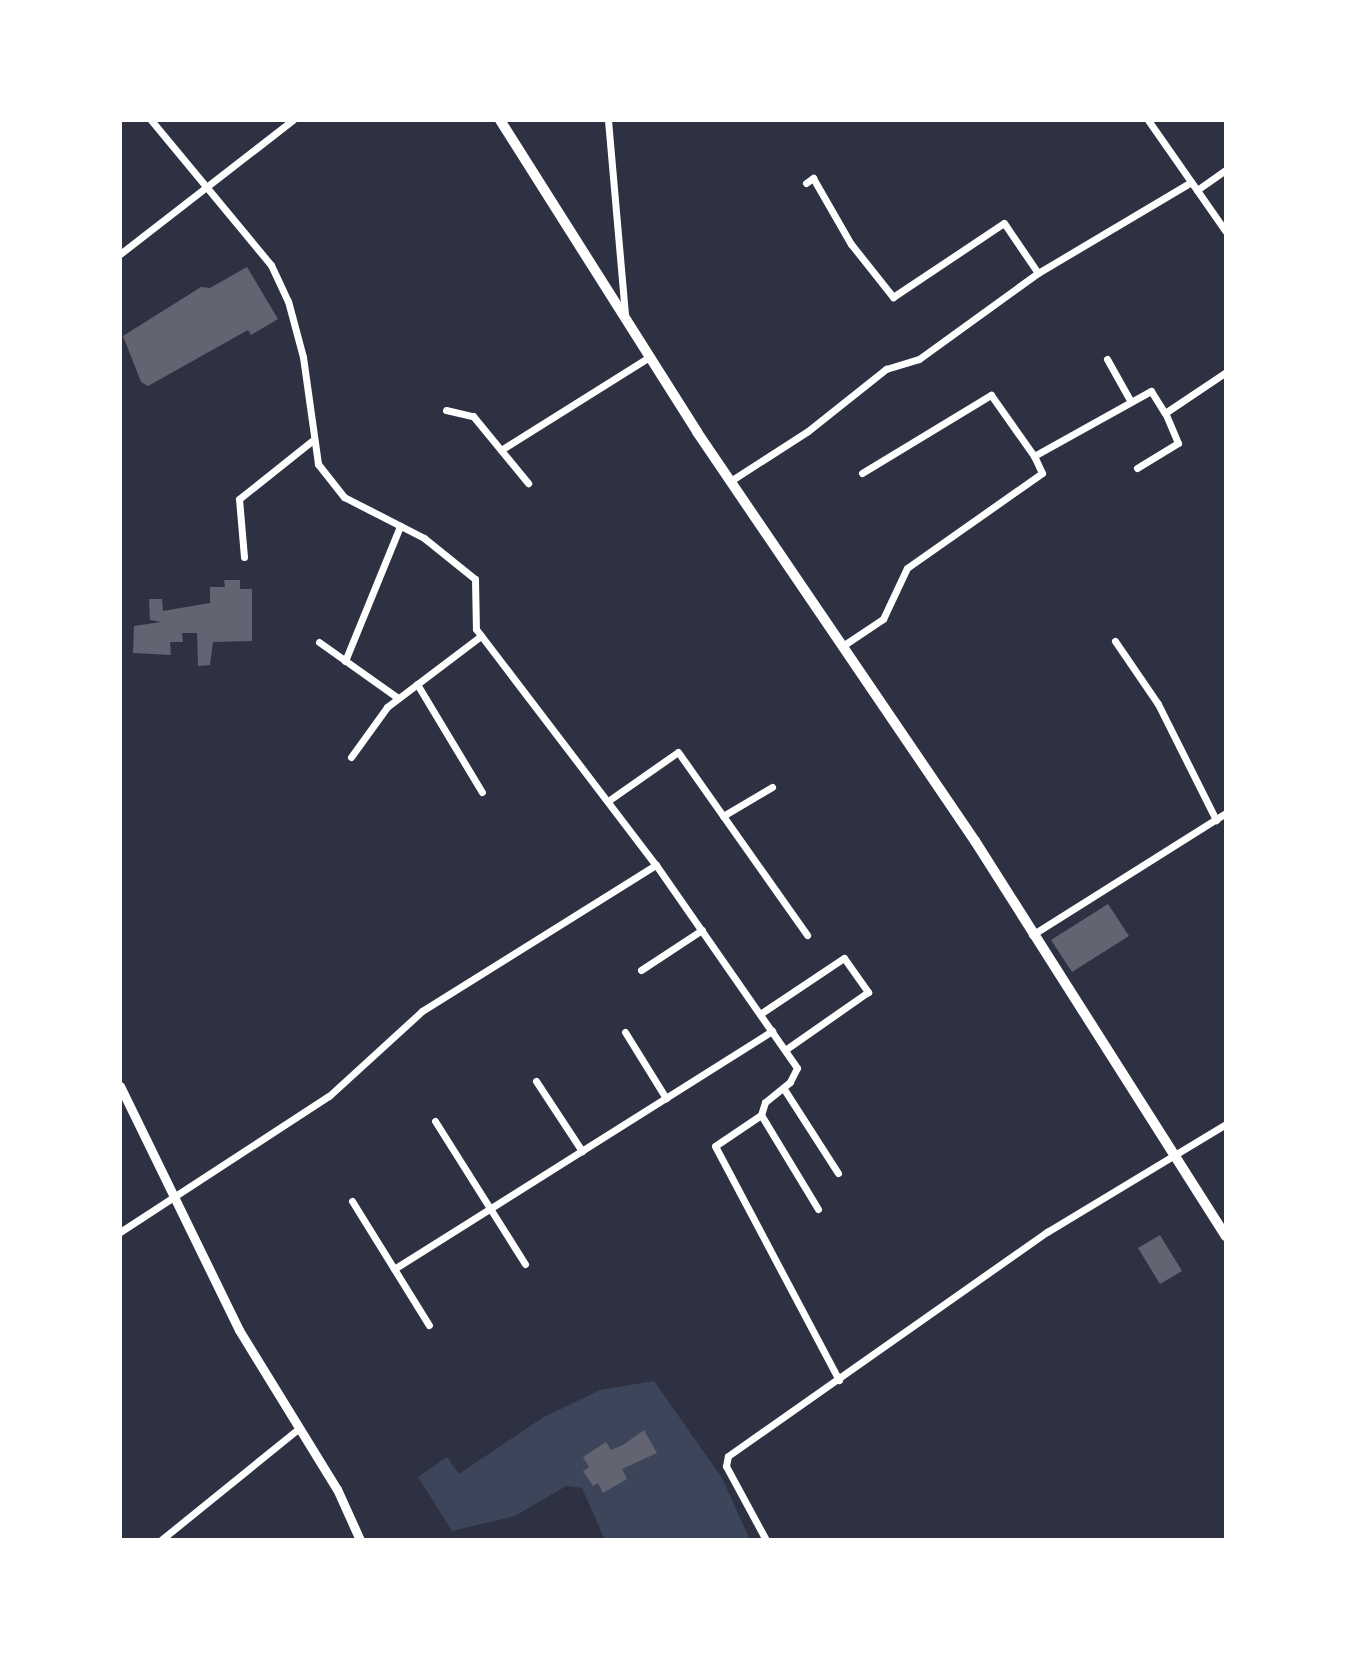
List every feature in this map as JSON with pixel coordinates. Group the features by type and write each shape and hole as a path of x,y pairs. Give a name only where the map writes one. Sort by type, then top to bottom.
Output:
{"main road":[{"path":"500,120 649,357 844,645 1226,1236"}],"street":[{"path":"151,120 264,256 288,301 303,357 312,441 318,464 344,497 424,538 475,579 473,613 481,636 656,865 797,1068 784,1089 765,1102 761,1115 715,1146 839,1380"},
{"path":"120,254 208,190 293,120"},
{"path":"608,120 626,321"},
{"path":"1148,120 1226,232"},
{"path":"1197,190 1226,170"},
{"path":"806,183 813,178 851,244 893,297 1004,223 1038,273"},
{"path":"732,480 808,431 886,369 919,359 1038,273 1191,182"},
{"path":"501,450 649,357"},
{"path":"1107,359 1131,402"},
{"path":"1165,413 1226,372"},
{"path":"1034,456 1151,391 1178,443 1137,468"},
{"path":"844,645 883,619 907,568 1042,473 1034,456 991,395 862,473"},
{"path":"446,410 473,416 528,483"},
{"path":"244,557 239,499 312,441"},
{"path":"345,661 400,526"},
{"path":"351,757 398,698 481,636"},
{"path":"1115,641 1158,704 1216,820"},
{"path":"319,642 398,698"},
{"path":"417,684 482,792"},
{"path":"608,801 678,752 807,935"},
{"path":"723,816 772,787"},
{"path":"1032,935 1226,813"},
{"path":"120,1232 174,1200 329,1096 422,1011 656,865"},
{"path":"641,970 702,930"},
{"path":"760,1014 844,958 868,992 785,1050"},
{"path":"394,1269 772,1031"},
{"path":"625,1032 666,1098"},
{"path":"536,1081 582,1151"},
{"path":"120,1086 239,1330 297,1430 337,1489 360,1540"},
{"path":"784,1089 838,1173"},
{"path":"761,1115 818,1209"},
{"path":"435,1121 525,1264"},
{"path":"766,1540 726,1466 728,1456 1047,1232 1226,1124"},
{"path":"352,1201 429,1325"},
{"path":"161,1540 297,1430"}],"shaded area":[{"path":"654,1381 722,1478 750,1540 605,1540 582,1488 566,1486 515,1516 452,1531 418,1477 447,1457 459,1474 542,1418 600,1390"}],"building":[{"path":"247,267 278,319 251,335 248,330 148,386 141,382 123,336 201,287 210,288"},
{"path":"224,580 240,580 240,589 252,589 252,641 213,642 210,665 198,666 197,633 182,633 183,642 170,642 171,655 133,653 134,626 161,622 150,620 149,599 162,599 163,611 210,603 210,587 225,587"},
{"path":"1108,904 1129,936 1072,972 1051,940"},
{"path":"1160,1235 1182,1271 1160,1284 1138,1248"},
{"path":"644,1430 657,1453 622,1469 627,1479 603,1493 598,1483 593,1486 583,1471 589,1467 583,1457 606,1442 611,1450 623,1445"}]}
